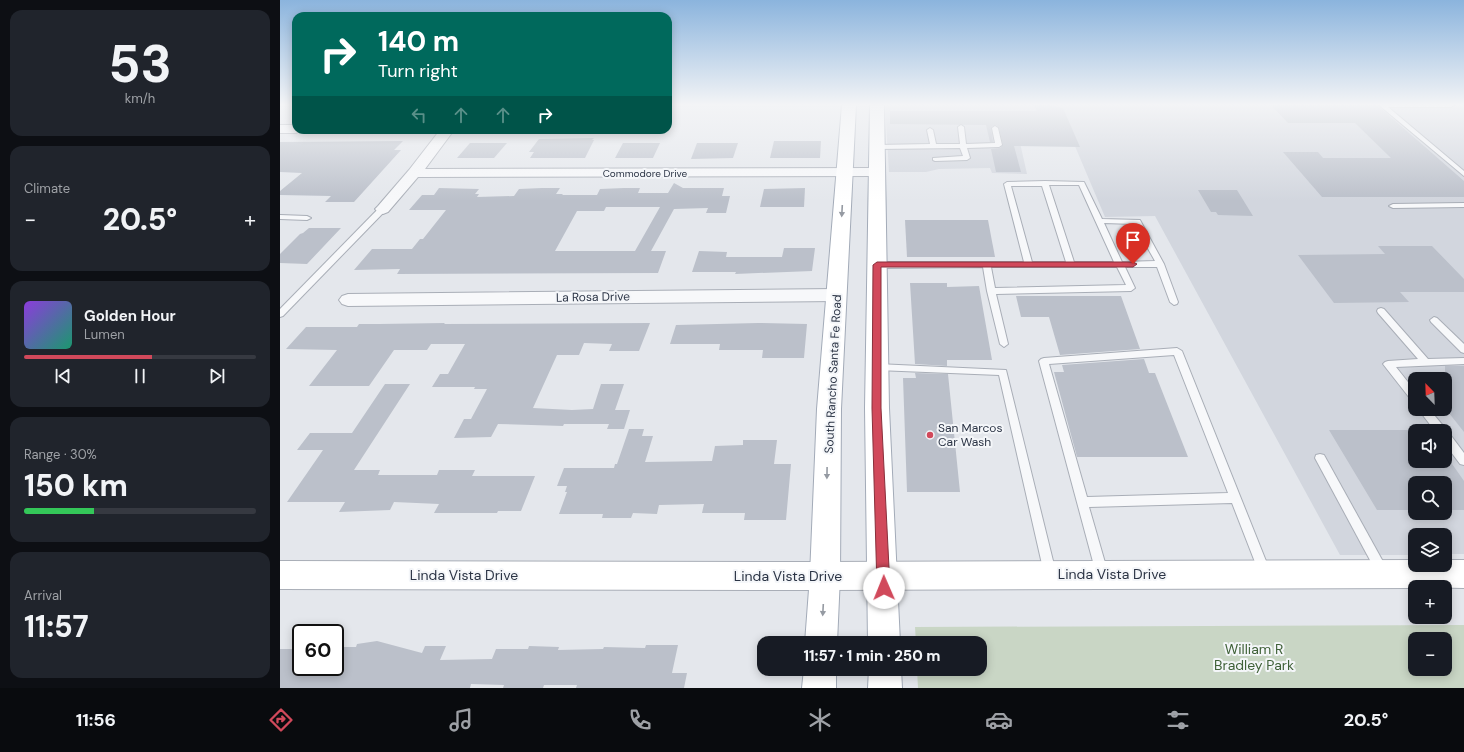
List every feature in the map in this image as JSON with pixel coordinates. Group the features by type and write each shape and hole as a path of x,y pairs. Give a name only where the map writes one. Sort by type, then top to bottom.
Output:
{"main road":[{"name":"South Rancho Santa Fe Road","path":"821,636 825,576 829,409 847,137"},
{"path":"877,137 876,408 883,575 884,636"},
{"name":"Linda Vista Drive","path":"280,575 825,576 1464,574"},
{"path":"819,688 820,676"},
{"path":"884,676 885,688"}],"street":[{"path":"383,209 414,173 442,137"},
{"name":"Commodore Drive","path":"414,173 876,172"},
{"name":"La Rosa Drive","path":"348,300 837,295"}],"lane":[{"path":"931,137 933,146"},
{"path":"935,160 967,158 963,137"},
{"path":"877,147 999,145 997,137"},
{"path":"1421,137 1464,174"},
{"path":"991,291 1131,288 1082,183 1007,184 1029,264"},
{"path":"1045,184 1071,264"},
{"path":"1393,206 1464,205"},
{"path":"280,314 383,209"},
{"path":"281,218 307,218"},
{"path":"1099,221 1137,222 1160,264 1174,302"},
{"path":"987,264 991,291 1004,344"},
{"path":"877,265 1160,264"},
{"path":"1381,311 1426,363"},
{"path":"1434,320 1464,350"},
{"path":"1102,574 1044,361 1177,351 1265,574"},
{"path":"1408,389 1388,364 1464,361"},
{"path":"877,366 1003,372 1050,575"},
{"path":"1429,416 1435,424"},
{"path":"1452,445 1464,461"},
{"path":"1320,458 1384,574"},
{"path":"1083,502 1235,498"}],"shaded area":[{"path":"887,137 1019,137 1027,174 992,173 990,168 939,169 926,172 889,172"},
{"path":"1071,137 1464,137 1464,554 1452,554 1452,528 1408,528 1408,555 1340,555 1155,216 1105,217"}],"green space":[{"name":"William R Bradley Park","path":"1464,625 1464,688 918,688 917,676 987,676 987,636 916,636 915,627"}],"building":[{"path":"989,137 992,137 993,142 990,142"},
{"path":"1001,137 1076,137 1080,147 1014,146 1021,172 996,172 991,149 1000,148 1003,145"},
{"path":"1370,137 1414,137 1464,181 1464,197 1322,197 1283,152 1318,152 1323,158 1391,158"},
{"path":"594,138 585,158 530,158 534,152 529,152 539,139"},
{"path":"403,141 394,150 401,150 354,202 325,202 331,196 280,195 280,191 302,173 280,172 280,142"},
{"path":"774,141 821,141 820,158 770,158"},
{"path":"470,143 507,143 494,158 457,158"},
{"path":"623,143 660,143 653,158 615,158"},
{"path":"697,143 738,143 733,158 691,159"},
{"path":"674,183 683,188 724,188 722,196 730,196 726,213 706,213 708,208 674,209 651,251 666,251 658,273 397,274 400,269 354,270 372,249 412,249 420,239 423,239 446,210 409,210 422,195 434,195 439,188 479,189 475,194 479,194 477,197 514,196 519,189 542,188 560,188 556,194 563,194 562,195 597,195 600,189 624,188 640,188 638,193 668,193","holes":["606,207 660,207 635,251 555,251 577,211 604,211"]},
{"path":"805,188 804,207 760,207 764,189"},
{"path":"1198,190 1237,190 1253,216 1218,215 1216,212 1211,212"},
{"path":"905,220 988,220 995,257 907,257"},
{"path":"309,228 341,228 307,264 280,263 280,254 300,234"},
{"path":"1378,246 1432,246 1464,279 1464,292 1400,292 1409,302 1334,303 1298,255 1385,254"},
{"path":"784,248 815,248 812,271 735,274 736,272 692,272 699,251 727,252 726,257 782,257"},
{"path":"910,283 947,283 947,287 979,286 992,360 947,360 947,366 915,364"},
{"path":"1016,296 1121,296 1140,349 1060,355 1049,317 1021,317"},
{"path":"445,323 444,324 650,323 639,351 609,351 612,344 584,343 579,355 557,355 533,408 572,410 593,409 601,384 624,384 615,410 630,410 624,429 607,429 609,424 564,424 563,426 498,424 491,437 454,438 464,419 471,419 487,389 474,389 475,387 432,387 440,374 448,374 465,344 431,344 427,350 394,350 369,386 309,386 337,350 286,349 306,327 357,327 359,324"},
{"path":"758,323 807,324 804,358 762,358 763,350 719,350 720,344 670,344 676,325"},
{"path":"1144,359 1149,373 1155,373 1188,457 1077,457 1054,372 1064,372 1062,365"},
{"path":"1445,366 1464,366 1464,432 1451,416 1452,372 1445,372"},
{"name":"San Marcos Car Wash","path":"915,373 948,374 960,492 907,492 903,378 916,378"},
{"path":"385,384 410,384 354,470 380,470 378,475 437,475 439,470 475,470 472,476 535,476 521,511 498,511 497,513 434,513 439,504 394,502 390,510 339,512 345,502 287,502 323,450 297,450 310,433 352,433"},
{"path":"629,429 644,429 642,436 653,436 645,462 712,461 715,446 743,445 743,440 777,440 774,464 791,464 786,520 744,520 745,513 702,513 704,504 659,505 657,514 633,513 631,518 602,518 603,514 559,514 567,492 565,492 567,486 557,486 564,468 614,468 615,464 617,464"},
{"path":"1329,430 1408,430 1408,468 1452,468 1452,464 1464,481 1464,510 1452,510 1452,476 1408,476 1408,510 1377,510"},
{"path":"377,641 422,653 425,646 446,646 440,660 492,659 496,649 528,649 529,646 559,647 558,650 603,649 604,647 645,648 646,645 678,645 672,673 687,673 684,688 576,688 577,685 544,685 543,688 503,688 504,685 471,684 470,688 280,688 280,649 292,649 292,676 344,676 344,647 356,647 357,644"}],"place":[{"name":"San Marcos Car Wash","path":"930,435"}],"route":[{"path":"884,588 876,408 877,265 1133,264"}]}
